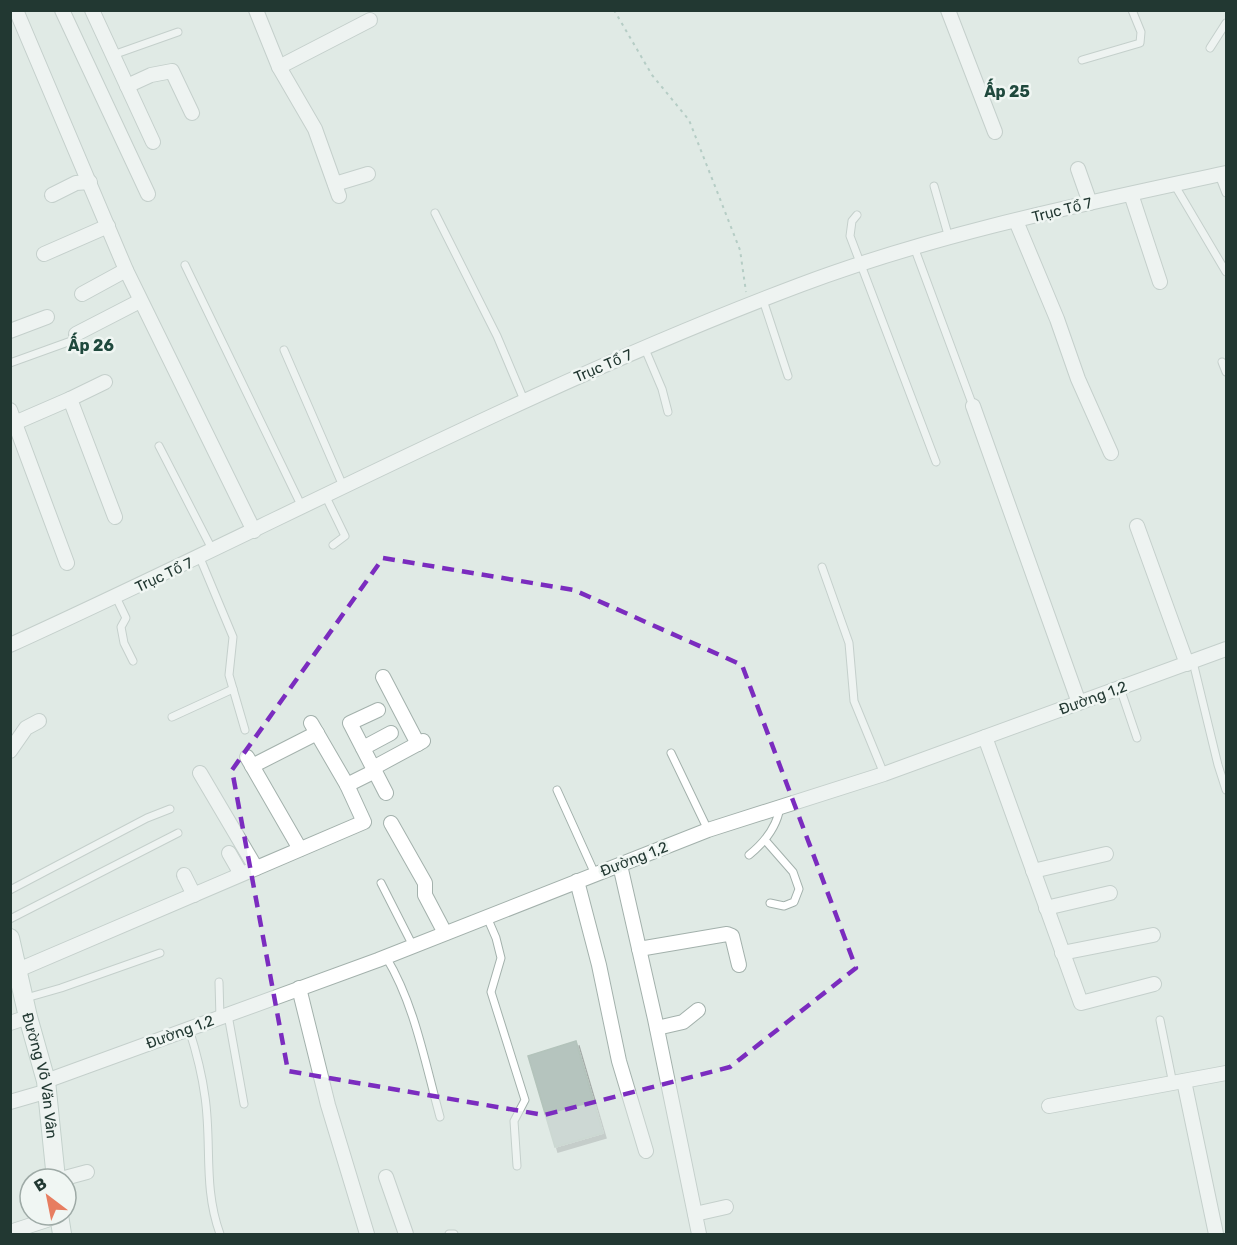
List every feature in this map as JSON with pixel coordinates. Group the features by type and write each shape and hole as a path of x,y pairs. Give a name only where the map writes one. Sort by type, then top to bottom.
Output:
{"street":[{"path":"16,10 140,301 254,531"},
{"path":"62,10 148,194"},
{"path":"256,10 279,67 315,129 337,190 368,174"},
{"path":"948,10 995,132"},
{"path":"97,12 113,55 153,142"},
{"path":"279,67 370,20"},
{"path":"127,86 151,75 172,71 192,113"},
{"path":"1078,170 1090,203"},
{"name":"Trục Tổ 7","path":"10,645 200,558 343,486 524,400 762,300 914,247 1090,203 1223,174"},
{"path":"52,195 76,183 90,182"},
{"path":"1131,194 1160,282"},
{"path":"1016,221 1057,319 1078,379 1112,453"},
{"path":"44,254 108,226"},
{"path":"82,294 126,270"},
{"path":"74,338 140,301"},
{"path":"10,330 47,317"},
{"path":"67,563 12,419 70,399 105,382"},
{"path":"70,399 115,517"},
{"path":"973,406 1079,704"},
{"path":"1137,526 1190,663"},
{"name":"Đường 1,2","path":"10,1102 189,1029 386,957 708,830 884,774 1227,649"},
{"path":"347,785 421,743 383,677"},
{"path":"378,710 350,723 386,793"},
{"path":"10,751 26,729 39,721"},
{"path":"13,954 194,895 363,822 347,785 314,728 250,761 300,849"},
{"path":"363,748 390,733"},
{"path":"985,737 1082,1004 1154,984"},
{"path":"200,773 256,868"},
{"path":"391,823 425,883 425,895 445,933"},
{"path":"229,854 241,874"},
{"path":"1033,871 1106,854"},
{"path":"620,865 657,1028 699,1234"},
{"path":"184,875 194,895"},
{"path":"577,881 599,965 619,1061 646,1151"},
{"path":"1046,908 1110,893"},
{"path":"639,949 727,934 732,936 739,965"},
{"path":"1062,953 1154,934"},
{"name":"Đường Võ Văn Vân","path":"13,954 24,998 19,1020 47,1086 55,1167"},
{"path":"299,988 328,1105 367,1234"},
{"path":"657,1028 683,1022 698,1010"},
{"path":"1049,1106 1227,1073"},
{"path":"1179,1083 1216,1234"},
{"path":"78,1174 87,1172"},
{"path":"386,1177 406,1234"},
{"path":"695,1214 726,1207"},
{"path":"10,1232 25,1227"}],"lane":[{"path":"1082,60 1140,43 1141,32 1132,10"},
{"path":"1210,48 1227,23"},
{"path":"113,55 178,32"},
{"path":"1223,174 1227,193"},
{"path":"1174,184 1227,272"},
{"path":"934,186 948,238"},
{"path":"435,213 497,336 524,400"},
{"path":"857,215 852,222 850,236 936,462"},
{"path":"914,247 973,406"},
{"path":"185,265 302,507"},
{"path":"762,300 788,376"},
{"path":"10,363 74,338"},
{"path":"645,349 662,389 668,412"},
{"path":"284,350 343,486"},
{"path":"1222,362 1227,372"},
{"path":"159,446 213,551"},
{"path":"325,495 345,536 333,545"},
{"path":"200,558 233,637 229,675 245,730"},
{"path":"822,567 849,643 854,701 884,774"},
{"path":"116,597 126,618 121,627 124,643 133,661"},
{"path":"1190,663 1227,790"},
{"path":"1120,688 1137,738"},
{"path":"172,717 233,689"},
{"path":"671,753 708,830"},
{"path":"557,790 595,874"},
{"path":"749,855 765,840 778,820 781,805"},
{"path":"10,890 137,823 170,809"},
{"path":"10,919 178,833"},
{"path":"765,840 793,872 799,889 794,902 784,906 770,903"},
{"path":"381,883 413,946"},
{"path":"487,917 501,958 491,992 525,1100 514,1122 517,1166"},
{"path":"24,998 61,988 160,953"},
{"path":"386,957 404,991 440,1117"},
{"path":"219,982 224,1016 244,1104"},
{"path":"1160,1020 1179,1083"},
{"path":"189,1029 206,1097 209,1187 213,1214 220,1234"}],"path":[{"path":"614,10 652,75 689,120 740,250 747,306"}],"highlighted area":[{"path":"383,558 574,590 742,665 856,968 730,1067 544,1115 288,1071 232,770"}],"building":[{"path":"576,1041 603,1133 555,1147 528,1056"}],"district":[{"name":"Ấp 25","path":"1007,91"},
{"name":"Ấp 26","path":"91,345"}]}
